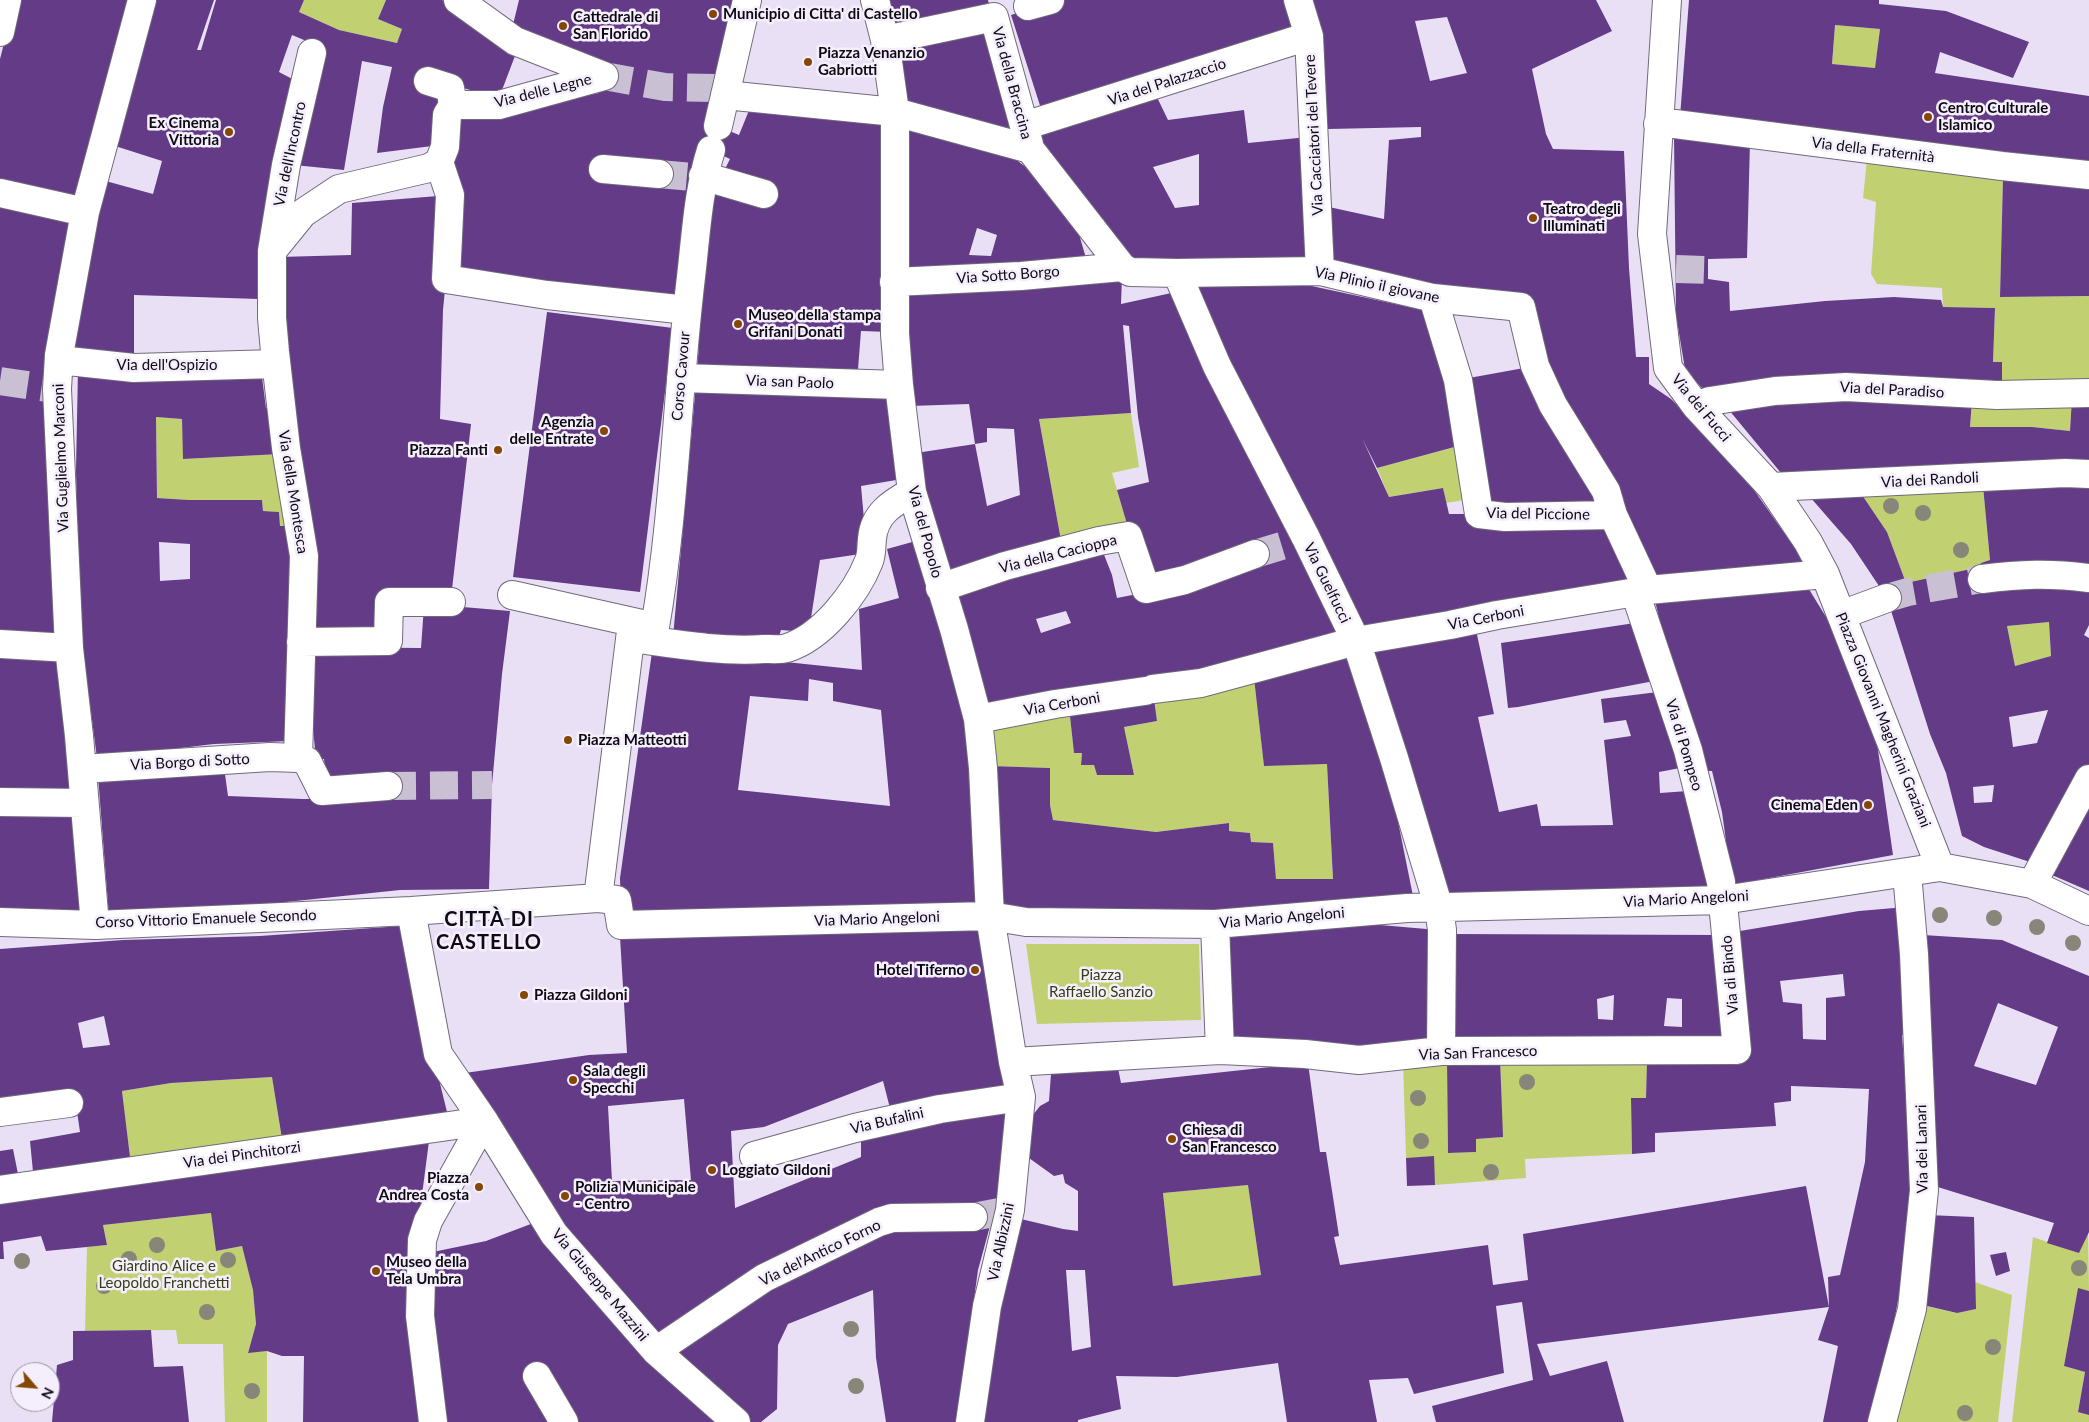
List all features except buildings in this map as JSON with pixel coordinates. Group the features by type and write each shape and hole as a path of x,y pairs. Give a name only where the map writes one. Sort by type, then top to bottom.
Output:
{"street":[{"path":"0,32 7,0"},
{"name":"Via Guglielmo Marconi","path":"95,925 82,769 69,648 52,388 59,360 85,212 142,0"},
{"name":"Via delle Legne","path":"453,105 499,104 604,76 515,41 458,0"},
{"path":"748,0 722,90 895,112 1027,138 1122,267"},
{"path":"875,0 885,40 895,112"},
{"name":"Via Cacciatori del Tevere","path":"1298,0 1309,36 1320,271"},
{"name":"Via dei Fucci","path":"1667,0 1652,234 1666,269 1668,368 1696,406 1771,487 1808,542 1825,574"},
{"name":"Via della Braccina","path":"885,40 994,17 1027,138"},
{"name":"Via del Palazzaccio","path":"1027,138 1146,89 1309,36"},
{"name":"Via dell'Incontro","path":"272,254 286,166 312,53"},
{"path":"272,254 303,213 339,188 429,168 439,162 445,147 447,115 453,105 450,88 428,81"},
{"name":"Corso Cavour","path":"632,630 655,627 659,603 699,178 714,138 722,90"},
{"name":"Via del Popolo","path":"895,112 894,282 899,386 912,492 954,629 978,719 983,768 990,916"},
{"name":"Via della Fraternità","path":"1658,124 1675,124 1992,165 2089,175"},
{"path":"439,162 450,195 446,279 547,295 687,310"},
{"path":"603,169 659,174"},
{"path":"699,178 764,194"},
{"path":"0,193 85,212"},
{"name":"Via della Montesca","path":"272,254 272,318 276,364 286,448 304,556 298,758"},
{"name":"Via Plinio il giovane","path":"1122,267 1130,272 1178,273 1320,271 1433,298 1520,307 1535,366 1553,406 1606,491 1613,515 1642,591"},
{"name":"Via Sotto Borgo","path":"894,282 1021,276 1122,267"},
{"name":"Via Guelfucci","path":"1178,273 1217,366 1356,641 1394,758 1438,908 1442,930 1441,1051"},
{"name":"Via del Piccione","path":"1433,298 1458,380 1479,514 1505,517 1613,515"},
{"name":"Via dell'Ospizio","path":"59,360 134,368 276,364"},
{"name":"Via san Paolo","path":"681,378 899,386"},
{"name":"Via del Paradiso","path":"1696,406 1710,401 1775,391 1846,387 1987,394 2089,394"},
{"name":"Via dei Randoli","path":"1771,487 2089,474"},
{"path":"512,595 632,630 737,651 787,648 815,633 846,601 864,572 872,554 872,537 880,515 894,502 912,492"},
{"name":"Via della Cacioppa","path":"940,588 1005,566 1099,541 1128,536 1146,589 1185,580 1255,554"},
{"name":"Via Cerboni","path":"978,719 1055,704 1201,683 1356,641 1450,626 1497,615 1642,591 1825,574"},
{"name":"Piazza Giovanni Magherini Graziani","path":"1825,574 1940,866"},
{"path":"1982,578 2024,574 2089,578"},
{"name":"Via di Pompeo","path":"1642,591 1688,750 1721,882 1723,900"},
{"path":"1841,615 1887,598"},
{"path":"301,642 388,641 390,602 452,602"},
{"path":"598,898 632,630"},
{"path":"0,644 69,648"},
{"name":"Via Borgo di Sotto","path":"82,769 270,757 298,758"},
{"path":"298,758 307,761 322,791 388,786"},
{"path":"2032,884 2089,779"},
{"path":"0,802 84,803"},
{"path":"1940,866 2032,884 2089,910"},
{"name":"Via Mario Angeloni","path":"598,898 617,900 621,925 990,916 1026,922 1215,924 1398,908 1723,900 1907,873 1940,866"},
{"name":"Via dei Lanari","path":"1882,1422 1912,1309 1924,1190 1913,946 1907,873"},
{"name":"Corso Vittorio Emanuele Secondo","path":"0,922 95,925 411,911 598,898"},
{"name":"Via di Bindo","path":"1723,900 1736,1050"},
{"name":"Via Giuseppe Mazzini","path":"411,911 438,1054 484,1121 554,1234 656,1350 736,1422"},
{"path":"990,916 1013,1062 1220,1050 1215,924"},
{"name":"Via San Francesco","path":"1220,1050 1305,1054 1359,1060 1441,1051 1736,1050"},
{"name":"Via Albizzini","path":"970,1422 987,1306 1010,1210 1021,1098 1013,1062"},
{"name":"Via Bufalini","path":"754,1156 855,1128 940,1110 1021,1098"},
{"path":"0,1112 70,1102"},
{"path":"433,1422 420,1316 422,1240 428,1221 484,1121"},
{"name":"Via dei Pinchitorzi","path":"0,1190 484,1121"},
{"name":"Via del'Antico Forno","path":"656,1350 764,1278 880,1222 892,1218 973,1217"},
{"path":"537,1376 564,1422"}],"green space":[{"path":"304,0 386,0 378,19 402,29 397,43 339,30 299,12"},
{"path":"1835,25 1880,29 1875,68 1832,64"},
{"path":"1867,159 2003,178 2000,297 2089,296 2089,387 2002,390 2002,362 1993,362 1995,308 1943,307 1942,288 1877,284 1871,274 1876,202 1863,198"},
{"path":"2072,398 2070,431 2032,427 1970,427 1972,400"},
{"path":"1131,413 1139,467 1112,473 1129,531 1062,546 1039,419"},
{"path":"156,417 182,419 184,459 280,454 293,526 280,526 279,512 263,511 262,500 157,498"},
{"path":"1462,445 1470,499 1446,503 1443,488 1389,497 1377,468"},
{"path":"1983,486 1990,560 1981,563 1980,567 1906,583 1887,532 1858,489"},
{"path":"2049,622 2051,656 2015,666 2007,626"},
{"path":"1254,678 1264,765 1327,764 1333,879 1276,879 1273,843 1251,842 1250,833 1229,831 1228,823 1156,832 1053,820 1050,805 1050,768 991,766 987,723 1069,707 1074,752 1082,753 1081,765 1094,765 1097,775 1134,775 1124,727 1157,721 1154,695"},
{"name":"Piazza Raffaello Sanzio","path":"1026,944 1199,944 1201,1020 1037,1024"},
{"path":"1500,1058 1647,1060 1646,1098 1631,1099 1632,1154 1525,1159 1526,1178 1435,1185 1432,1157 1406,1158 1403,1062 1447,1060 1448,1153 1476,1152 1476,1139 1502,1137"},
{"path":"272,1077 283,1145 131,1165 122,1091 171,1083"},
{"path":"1248,1185 1261,1275 1173,1286 1163,1193"},
{"name":"Giardino Alice e Leopoldo Franchetti","path":"211,1213 216,1251 242,1246 253,1290 256,1324 248,1352 267,1351 267,1422 225,1422 223,1344 178,1344 176,1330 85,1331 87,1247 107,1245 103,1225"},
{"path":"2088,1231 2089,1291 2078,1289 2064,1366 2085,1372 2078,1411 2089,1415 2089,1422 2012,1422 2033,1237 2079,1253"},
{"path":"1975,1282 2012,1295 1998,1422 1896,1422 1923,1305 1956,1313 1976,1309"}],"tunnel":[{"path":"604,76 665,87 715,88"},
{"path":"659,174 692,177"},
{"path":"1676,269 1708,270"},
{"path":"0,381 48,388"},
{"path":"1255,554 1301,540"},
{"path":"1887,598 1908,592 1982,579"},
{"path":"388,786 492,785"},
{"path":"973,1217 1010,1210"}],"place":[{"name":"Municipio di Citta' di Castello","path":"713,14"},
{"name":"Cattedrale di San Florido","path":"563,26"},
{"name":"Piazza Venanzio Gabriotti","path":"808,62"},
{"name":"Centro Culturale Islamico","path":"1928,117"},
{"name":"Ex Cinema Vittoria","path":"229,132"},
{"name":"Teatro degli Illuminati","path":"1533,218"},
{"name":"Museo della stampa Grifani Donati","path":"738,324"},
{"name":"Agenzia delle Entrate","path":"604,431"},
{"name":"Piazza Fanti","path":"498,450"},
{"name":"Piazza Matteotti","path":"568,740"},
{"name":"Cinema Eden","path":"1868,805"},
{"name":"Hotel Tiferno","path":"975,970"},
{"name":"Piazza Gildoni","path":"524,995"},
{"name":"Sala degli Specchi","path":"573,1080"},
{"name":"Chiesa di San Francesco","path":"1172,1139"},
{"name":"Loggiato Gildoni","path":"712,1170"},
{"name":"Piazza Andrea Costa","path":"479,1187"},
{"name":"Polizia Municipale - Centro","path":"565,1196"},
{"name":"Museo della Tela Umbra","path":"376,1271"}],"district":[{"name":"CITTÀ DI CASTELLO","path":"489,932"}]}
